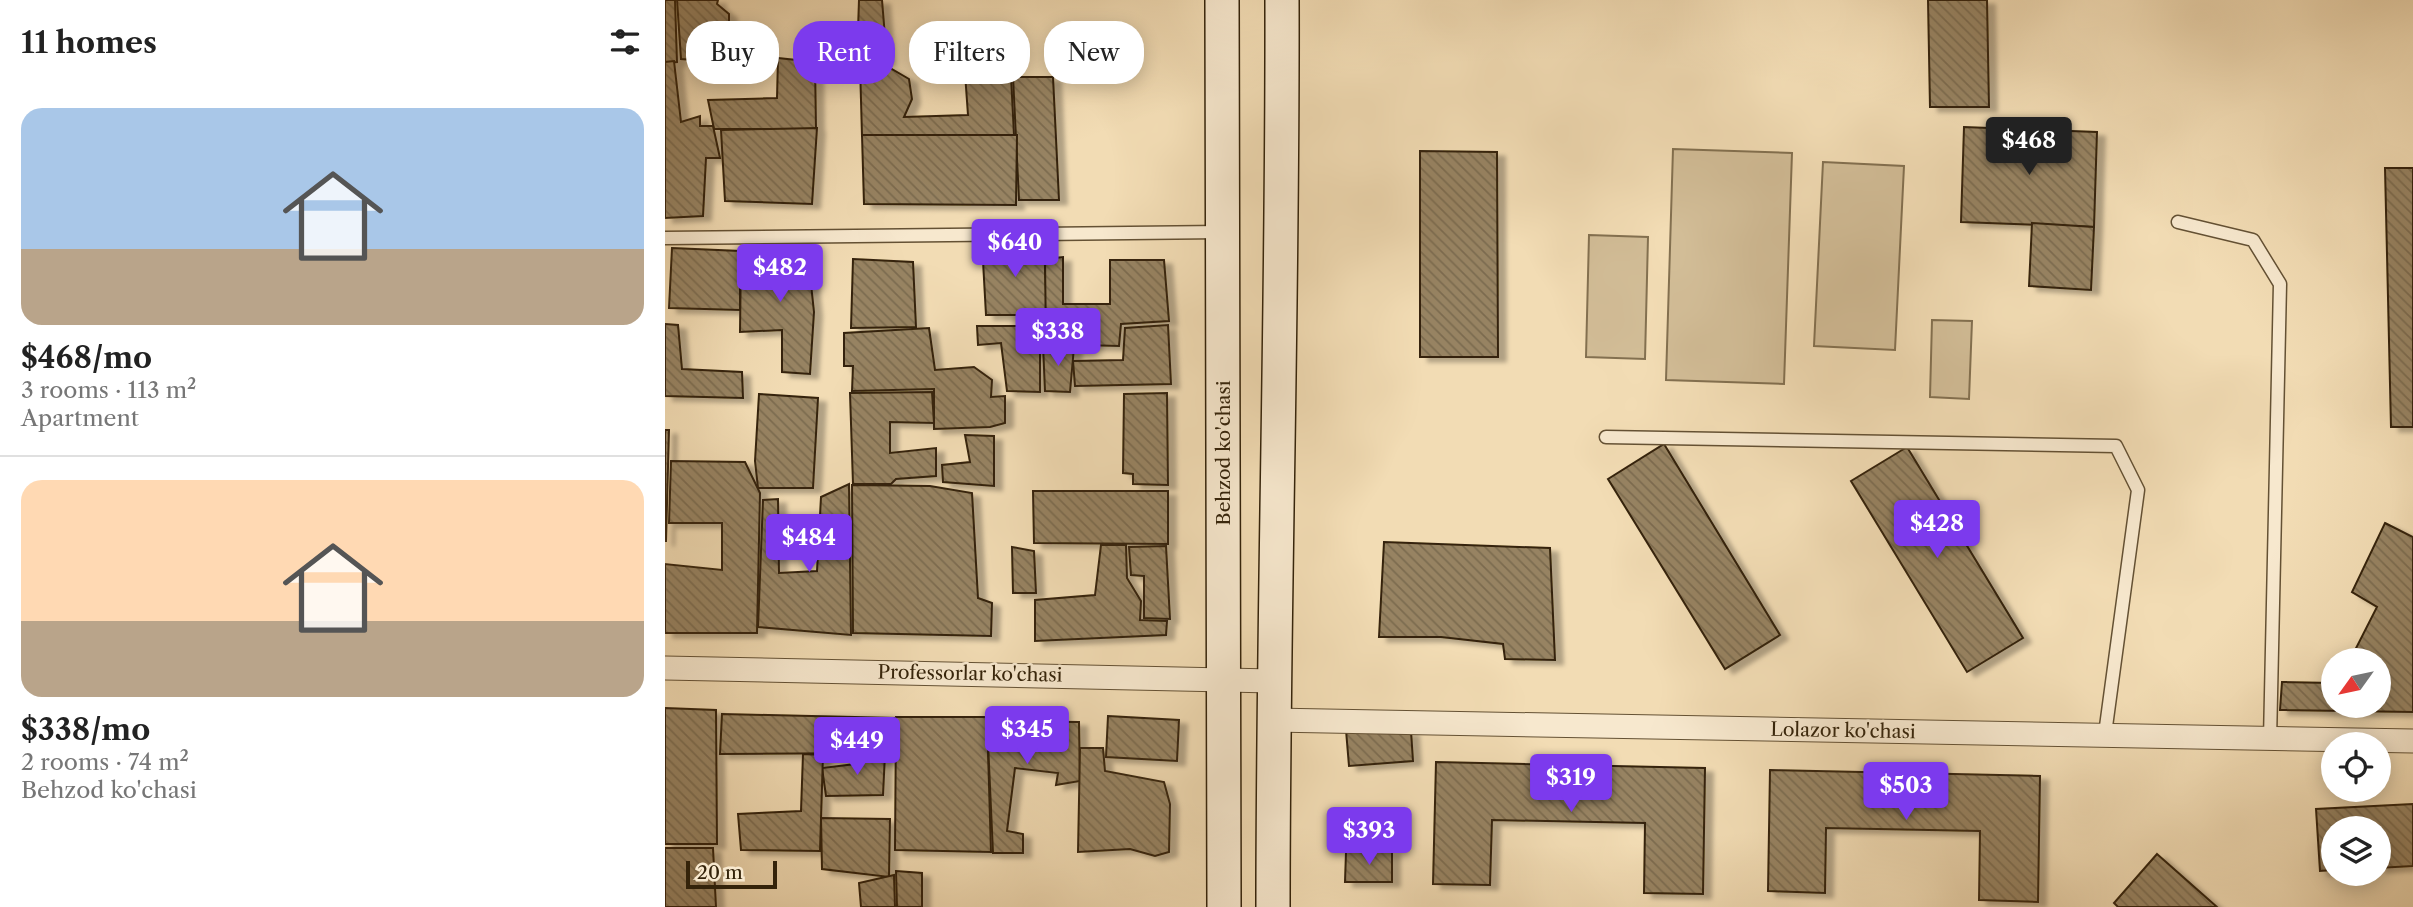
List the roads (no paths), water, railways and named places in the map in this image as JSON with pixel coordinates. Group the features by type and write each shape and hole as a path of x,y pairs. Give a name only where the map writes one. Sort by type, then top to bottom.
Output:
{"street":[{"name":"Behzod ko'chasi","path":"1222,0 1224,907"},
{"path":"1273,907 1273,720 1282,238 1282,0"},
{"name":"Professorlar ko'chasi","path":"665,668 1275,681"},
{"name":"Lolazor ko'chasi","path":"1273,720 2413,741"}],"lane":[{"path":"2178,222 2253,240 2280,284 2270,740"},
{"path":"665,238 1223,232"},
{"path":"1606,437 2116,446 2138,490 2105,734"}]}
